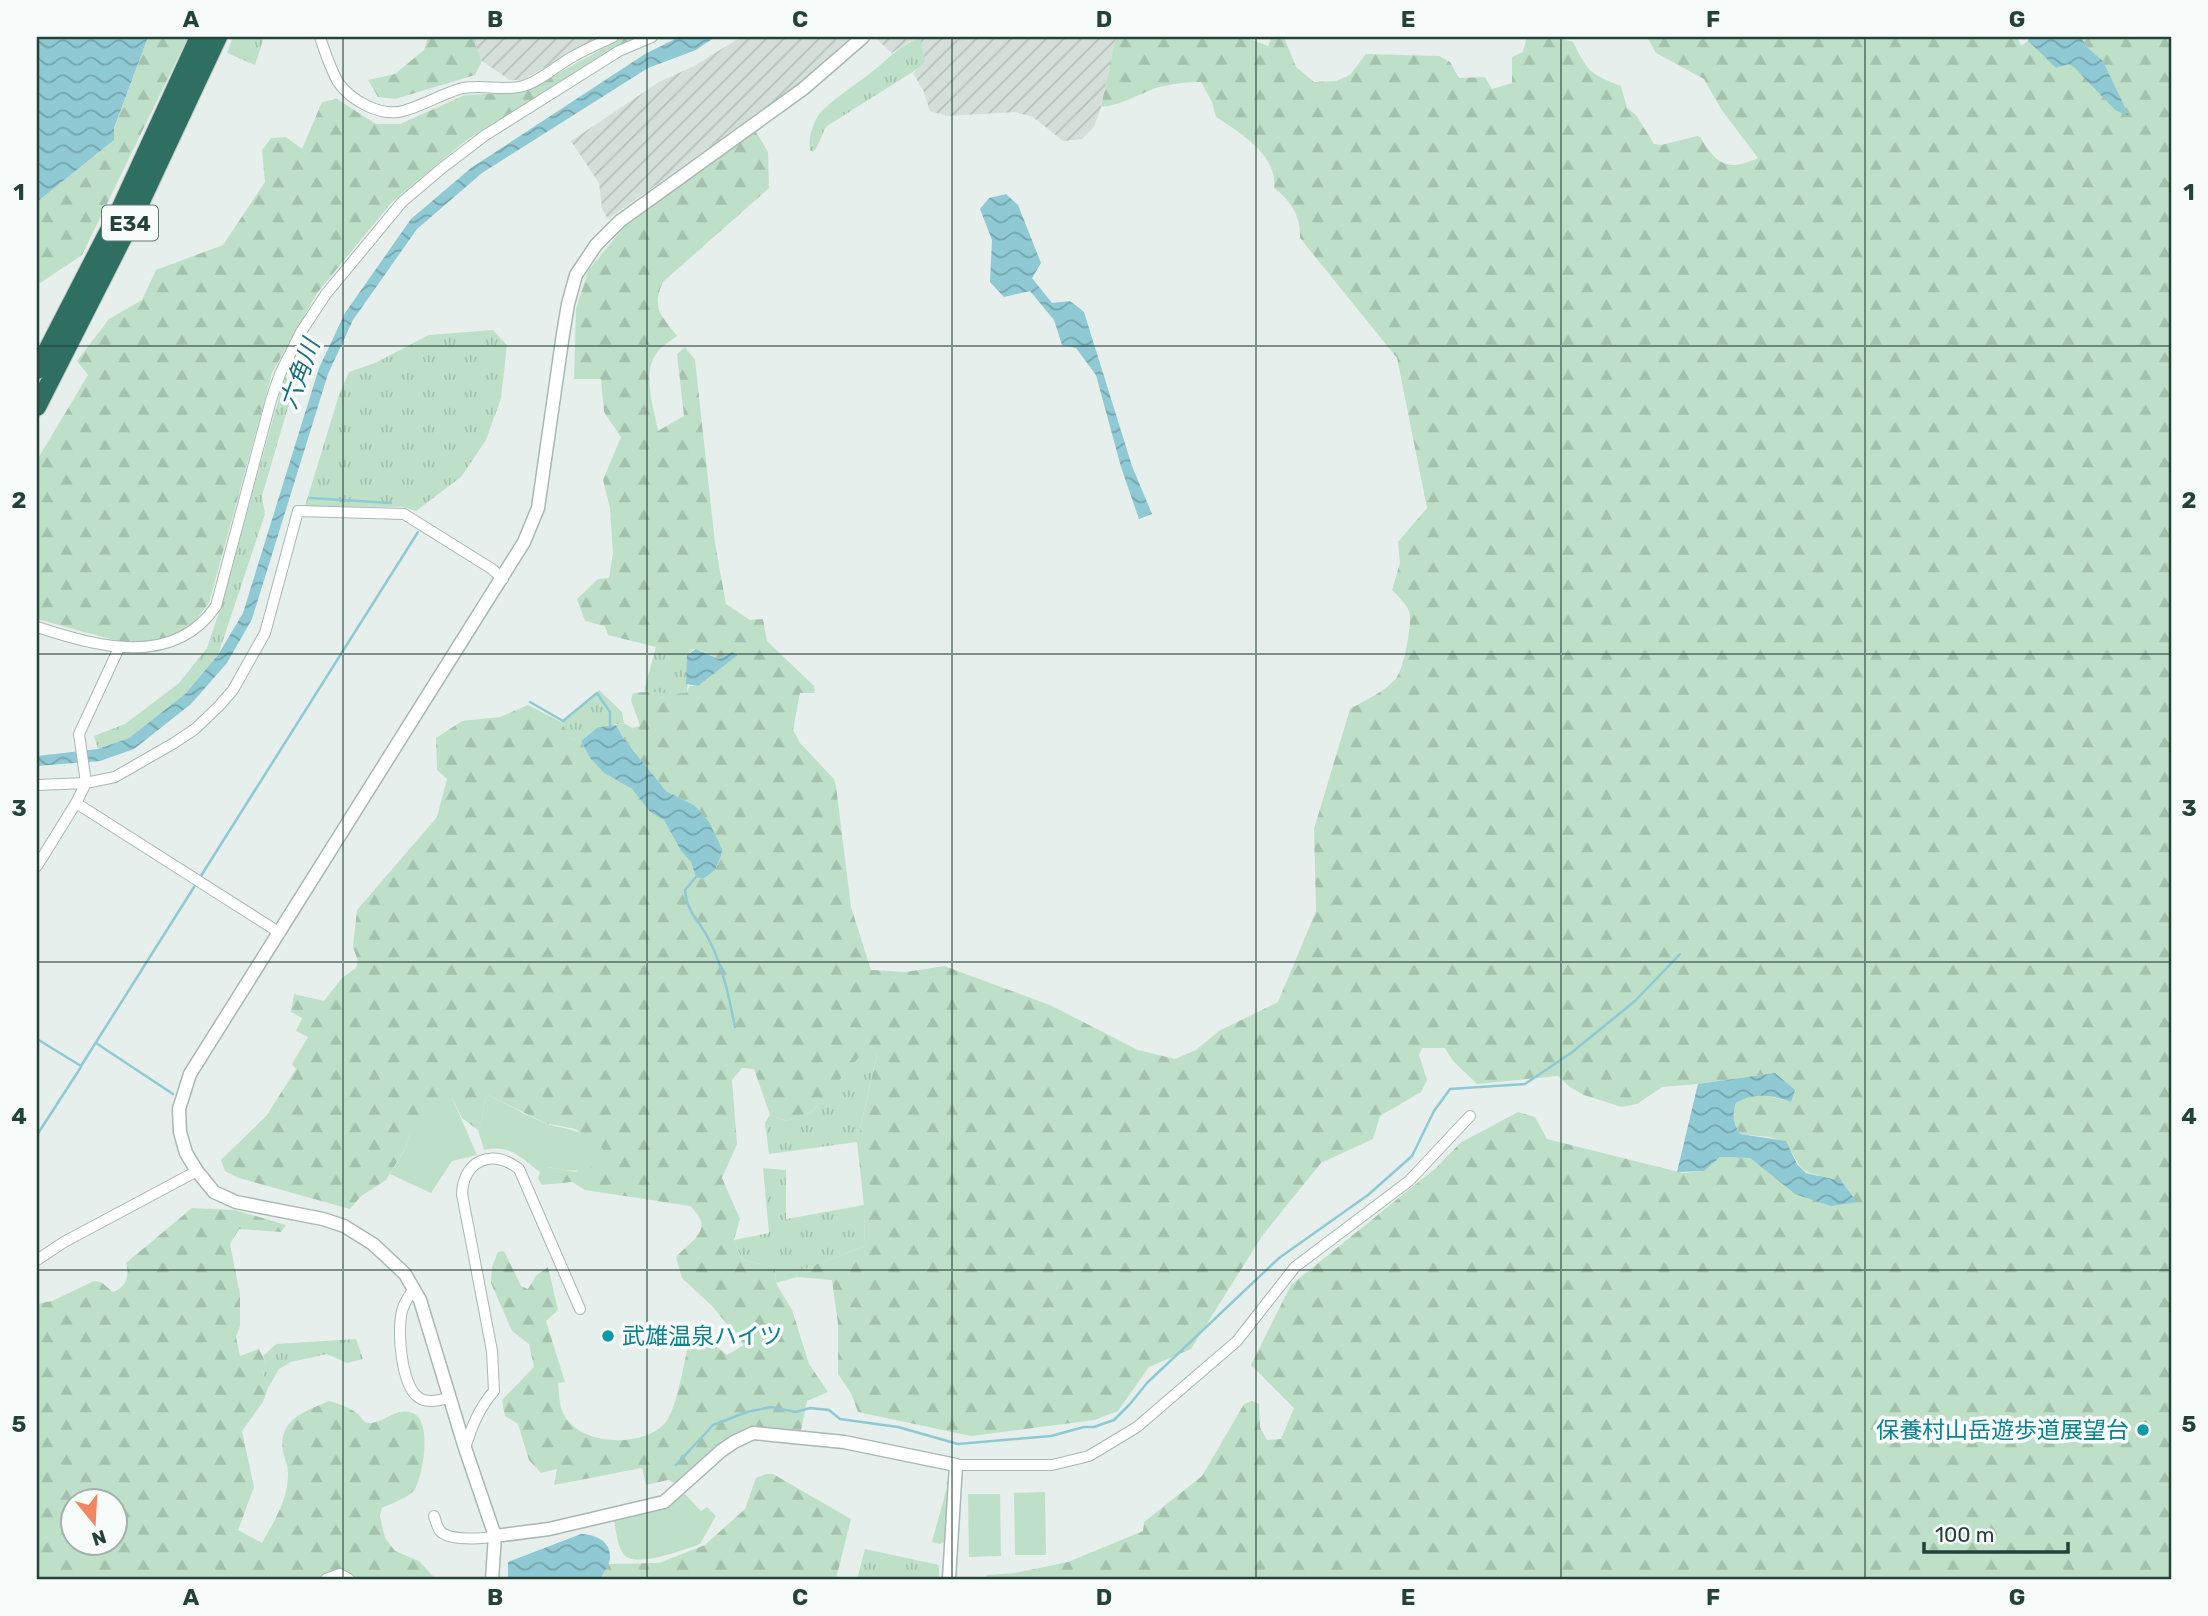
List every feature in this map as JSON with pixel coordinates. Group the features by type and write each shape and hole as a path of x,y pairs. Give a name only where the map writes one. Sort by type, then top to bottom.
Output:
{"highway":[{"name":"E34","path":"37,370 122,205 199,37"},
{"name":"E34","path":"37,407 136,212 218,37"}],"street":[{"path":"320,37 339,84 379,112 390,113 403,111 475,85 514,88 526,85 573,56 613,37"},
{"path":"37,627 119,648 150,647 181,637 208,618 216,606 246,488 280,374 301,332 326,294 402,202 484,136 619,51 652,37"},
{"path":"492,1579 495,1536 420,1300 405,1274 373,1244 344,1226 323,1219 236,1202 214,1192 186,1153 180,1132 179,1109 183,1091 190,1074 524,542 538,508 568,304 576,275 596,245 620,221 803,89 863,37"},
{"path":"37,785 86,783 128,771 195,729 233,690 265,633 298,511 404,514 492,569 503,579"},
{"path":"37,866 86,783 79,733 119,648"},
{"path":"76,803 280,933"},
{"path":"434,1516 438,1530 447,1536 483,1539 549,1529 664,1502 721,1451 754,1433 844,1442 956,1465 1052,1465 1089,1456 1137,1427 1237,1341 1295,1267 1409,1181 1471,1116"},
{"path":"465,1448 477,1414 494,1391 492,1351 462,1194 467,1172 477,1164 487,1158 499,1157 519,1169 580,1309"},
{"path":"37,1260 64,1242 197,1171"},
{"path":"414,1289 401,1310 401,1361 415,1395 421,1399 436,1401 450,1398"},
{"path":"949,1579 956,1465"},
{"path":"326,1579 340,1574 349,1579"}],"shaded area":[{"path":"478,37 599,37 523,80 510,80 482,61 475,44"},
{"path":"741,37 851,37 793,88 608,219 602,209 599,183 571,141 659,82 694,66"},
{"path":"874,37 1116,37 1094,127 1082,139 1063,141 1033,117 1015,112 947,116 930,111 923,90 913,73 922,66 910,41 892,53"}],"green space":[{"path":"148,37 188,37 82,255 37,285 37,202 114,140 114,129"},
{"path":"233,37 264,37 255,65 227,53"},
{"path":"428,37 478,37 475,44 482,61 475,75 395,99 378,97 368,80 395,74 424,50"},
{"path":"624,37 634,38 465,141 392,202 317,293 272,373 209,603 192,625 163,639 128,644 37,619 37,460 88,375 77,361 109,319 142,300 156,270 223,245 265,182 262,150 271,138 286,137 302,149 322,102 337,99 376,124 400,124 465,95 524,92"},
{"path":"1116,37 1245,37 1268,46 1272,37 1284,37 1296,67 1314,82 1336,81 1350,75 1366,54 1439,56 1450,62 1459,78 1485,77 1492,89 1512,83 1512,57 1523,52 1527,37 1556,37 1573,42 1591,71 1621,86 1627,108 1636,115 1654,144 1661,145 1697,136 1718,160 1738,165 1758,158 1721,109 1704,79 1656,53 1647,37 2017,37 2021,46 2028,41 2056,68 2069,64 2076,68 2115,110 2103,61 2086,46 2081,37 2171,37 2171,1579 986,1579 987,1575 1015,1573 1068,1562 1143,1531 1144,1522 1202,1476 1244,1404 1252,1401 1259,1404 1260,1427 1267,1440 1281,1439 1294,1408 1251,1365 1291,1285 1436,1168 1460,1143 1518,1112 1535,1117 1547,1139 1683,1173 1704,1171 1720,1157 1750,1158 1795,1194 1819,1175 1804,1170 1786,1145 1779,1140 1740,1134 1734,1119 1736,1103 1743,1099 1757,1096 1791,1102 1775,1073 1662,1087 1637,1104 1622,1107 1584,1095 1558,1076 1477,1084 1453,1061 1445,1048 1422,1048 1419,1055 1427,1080 1421,1092 1380,1116 1373,1139 1321,1163 1262,1236 1191,1349 1149,1367 1118,1411 1094,1420 971,1436 858,1412 851,1393 838,1374 838,1324 832,1280 797,1277 796,1272 865,1246 864,1205 857,1142 877,1055 865,1050 813,1111 787,1121 770,1115 754,1069 742,1068 732,1080 737,1144 722,1178 740,1219 734,1240 742,1260 775,1267 776,1283 792,1310 809,1364 828,1392 807,1401 801,1430 767,1427 731,1436 677,1484 668,1480 646,1485 642,1468 554,1485 557,1469 541,1473 529,1460 518,1424 505,1416 502,1400 534,1367 529,1344 512,1331 491,1283 492,1267 498,1252 504,1251 521,1286 528,1289 536,1276 548,1267 558,1310 546,1321 565,1382 558,1383 564,1415 572,1425 598,1438 628,1440 642,1437 655,1431 669,1416 690,1334 696,1330 727,1355 744,1345 713,1307 682,1278 676,1257 695,1239 701,1227 701,1221 690,1206 585,1190 572,1182 542,1185 538,1179 540,1172 546,1167 576,1172 601,1146 575,1129 545,1123 488,1095 478,1130 462,1118 452,1098 410,1132 406,1147 386,1180 360,1197 350,1209 239,1178 225,1171 221,1160 267,1115 296,1069 292,1064 308,1037 296,1031 302,1018 291,1012 294,994 324,1001 342,978 356,968 358,961 353,947 357,910 437,817 447,779 437,770 436,738 462,721 500,717 528,705 561,722 571,739 581,741 590,758 604,773 632,789 650,812 664,820 681,851 691,862 696,877 703,879 715,870 721,856 694,805 666,791 616,725 624,723 632,728 640,726 631,700 633,693 687,693 689,686 698,686 738,655 732,652 718,659 700,650 656,647 608,635 605,626 585,621 577,599 598,579 609,578 613,553 610,508 603,480 621,437 604,412 601,379 574,379 576,309 588,271 624,227 756,132 768,152 769,188 663,282 658,305 662,317 677,336 660,349 652,362 650,392 658,431 684,416 677,354 685,347 695,360 715,543 726,604 750,620 763,619 767,641 814,686 815,693 800,693 793,730 800,743 834,779 851,907 871,970 906,972 944,966 1050,1005 1138,1050 1175,1059 1196,1050 1219,1031 1278,1002 1316,911 1314,829 1350,709 1390,685 1403,662 1410,616 1406,606 1392,590 1400,563 1398,542 1427,508 1397,358 1300,238 1297,216 1290,204 1274,188 1270,165 1246,137 1216,117 1212,102 1201,82 1161,87 1101,107"},
{"path":"920,38 925,60 922,66 827,126 813,152 810,150 812,130 820,113 897,50"},
{"path":"493,330 507,345 501,398 486,440 461,477 416,511 403,507 305,506 339,395 349,372 375,363 429,335"},
{"path":"285,376 293,390 262,496 265,514 218,655 185,694 129,738 98,749 94,736 125,724 179,683 207,648"},
{"path":"656,647 688,648 693,651 689,652 687,693 667,695 644,691"},
{"path":"599,690 622,712 624,723 598,727 581,741 571,739 561,722"},
{"path":"865,1049 877,1054 857,1142 769,1154 765,1123 770,1115 787,1121 813,1111"},
{"path":"488,1095 542,1122 585,1134 593,1138 604,1152 594,1165 587,1169 572,1171 547,1167 540,1172 508,1150 484,1150 478,1130"},
{"path":"452,1098 477,1155 452,1161 431,1193 390,1174 406,1147 410,1132 419,1120"},
{"path":"763,1168 786,1170 786,1219 864,1205 865,1246 796,1272 797,1277 776,1283 775,1267 742,1260 734,1240 769,1233"},
{"path":"192,1208 235,1210 286,1225 281,1232 239,1229 230,1244 240,1294 240,1326 236,1337 240,1356 259,1349 266,1363 262,1370 268,1388 263,1402 242,1431 254,1487 238,1530 262,1543 276,1518 288,1482 283,1451 285,1431 302,1413 329,1401 351,1409 369,1423 396,1413 412,1413 418,1417 424,1436 423,1460 418,1482 409,1495 382,1508 380,1516 385,1538 395,1551 419,1561 433,1576 431,1579 37,1579 37,1304 52,1301 94,1281 101,1282 113,1292 126,1280 126,1263"},
{"path":"356,1339 363,1359 347,1363 327,1354 291,1362 279,1369 268,1388 262,1369 266,1363 263,1356 276,1344"},
{"path":"773,1474 851,1519 836,1579 600,1579 608,1564 659,1563 705,1545 745,1509 756,1478"},
{"path":"950,1481 946,1541 940,1544 932,1542 947,1487 946,1482"},
{"path":"1045,1492 1046,1555 1015,1555 1014,1493"},
{"path":"684,1493 701,1511 707,1507 716,1516 700,1544 659,1557 627,1557 619,1545 614,1520 659,1510"},
{"path":"968,1494 1000,1494 1001,1556 969,1557"},
{"path":"865,1549 939,1565 939,1579 857,1579"}],"water":[{"path":"37,37 148,37 114,128 114,140 37,202"},
{"path":"679,37 715,37 696,50 648,68 482,173 417,229 353,320 328,374 252,619 227,663 191,704 134,749 100,761 37,766 37,756 98,749 129,738 185,694 218,655 243,613 319,368 345,313 411,219 471,168 645,54"},
{"path":"2029,37 2081,37 2086,46 2103,61 2129,116 2115,110 2069,64 2056,68 2028,41"},
{"path":"1006,194 1018,205 1041,263 1032,278 1052,303 1070,301 1084,312 1132,466 1152,514 1139,519 1121,467 1096,375 1076,348 1062,345 1054,320 1030,291 1004,297 990,282 992,240 980,209 989,198"},
{"path":"696,649 718,659 732,652 738,655 698,686 686,684 687,655"},
{"path":"616,725 666,791 694,805 709,822 722,849 715,870 703,879 696,877 691,862 681,851 664,820 650,812 632,789 604,773 590,758 581,741 598,727"},
{"path":"1775,1073 1795,1090 1791,1102 1763,1096 1750,1097 1736,1103 1734,1119 1740,1134 1786,1141 1797,1164 1806,1173 1841,1181 1857,1202 1831,1206 1795,1194 1750,1158 1720,1157 1704,1171 1677,1172 1698,1084"},
{"path":"581,1534 596,1537 605,1543 610,1551 608,1566 600,1579 508,1579 508,1562"}],"waterway":[{"path":"310,498 391,503"},
{"path":"199,879 418,532"},
{"path":"530,702 563,721 597,693 610,712 610,726"},
{"path":"696,877 685,890 686,898 718,960 735,1027"},
{"path":"37,1039 81,1066 196,884"},
{"path":"676,1465 713,1425 747,1412 771,1407 796,1412 810,1408 829,1410 840,1419 898,1427 958,1444 1051,1436 1114,1420 1147,1383 1279,1258 1368,1195 1412,1156 1434,1111 1450,1089 1525,1084 1571,1053 1635,1001 1680,954"},
{"path":"96,1043 173,1094"},
{"path":"37,1135 81,1067"}],"place":[{"name":"武雄温泉ハイツ","path":"608,1336"},
{"name":"保養村山岳遊歩道展望台","path":"2143,1430"}],"water label":[{"name":"六角川","path":"300,374"}]}
